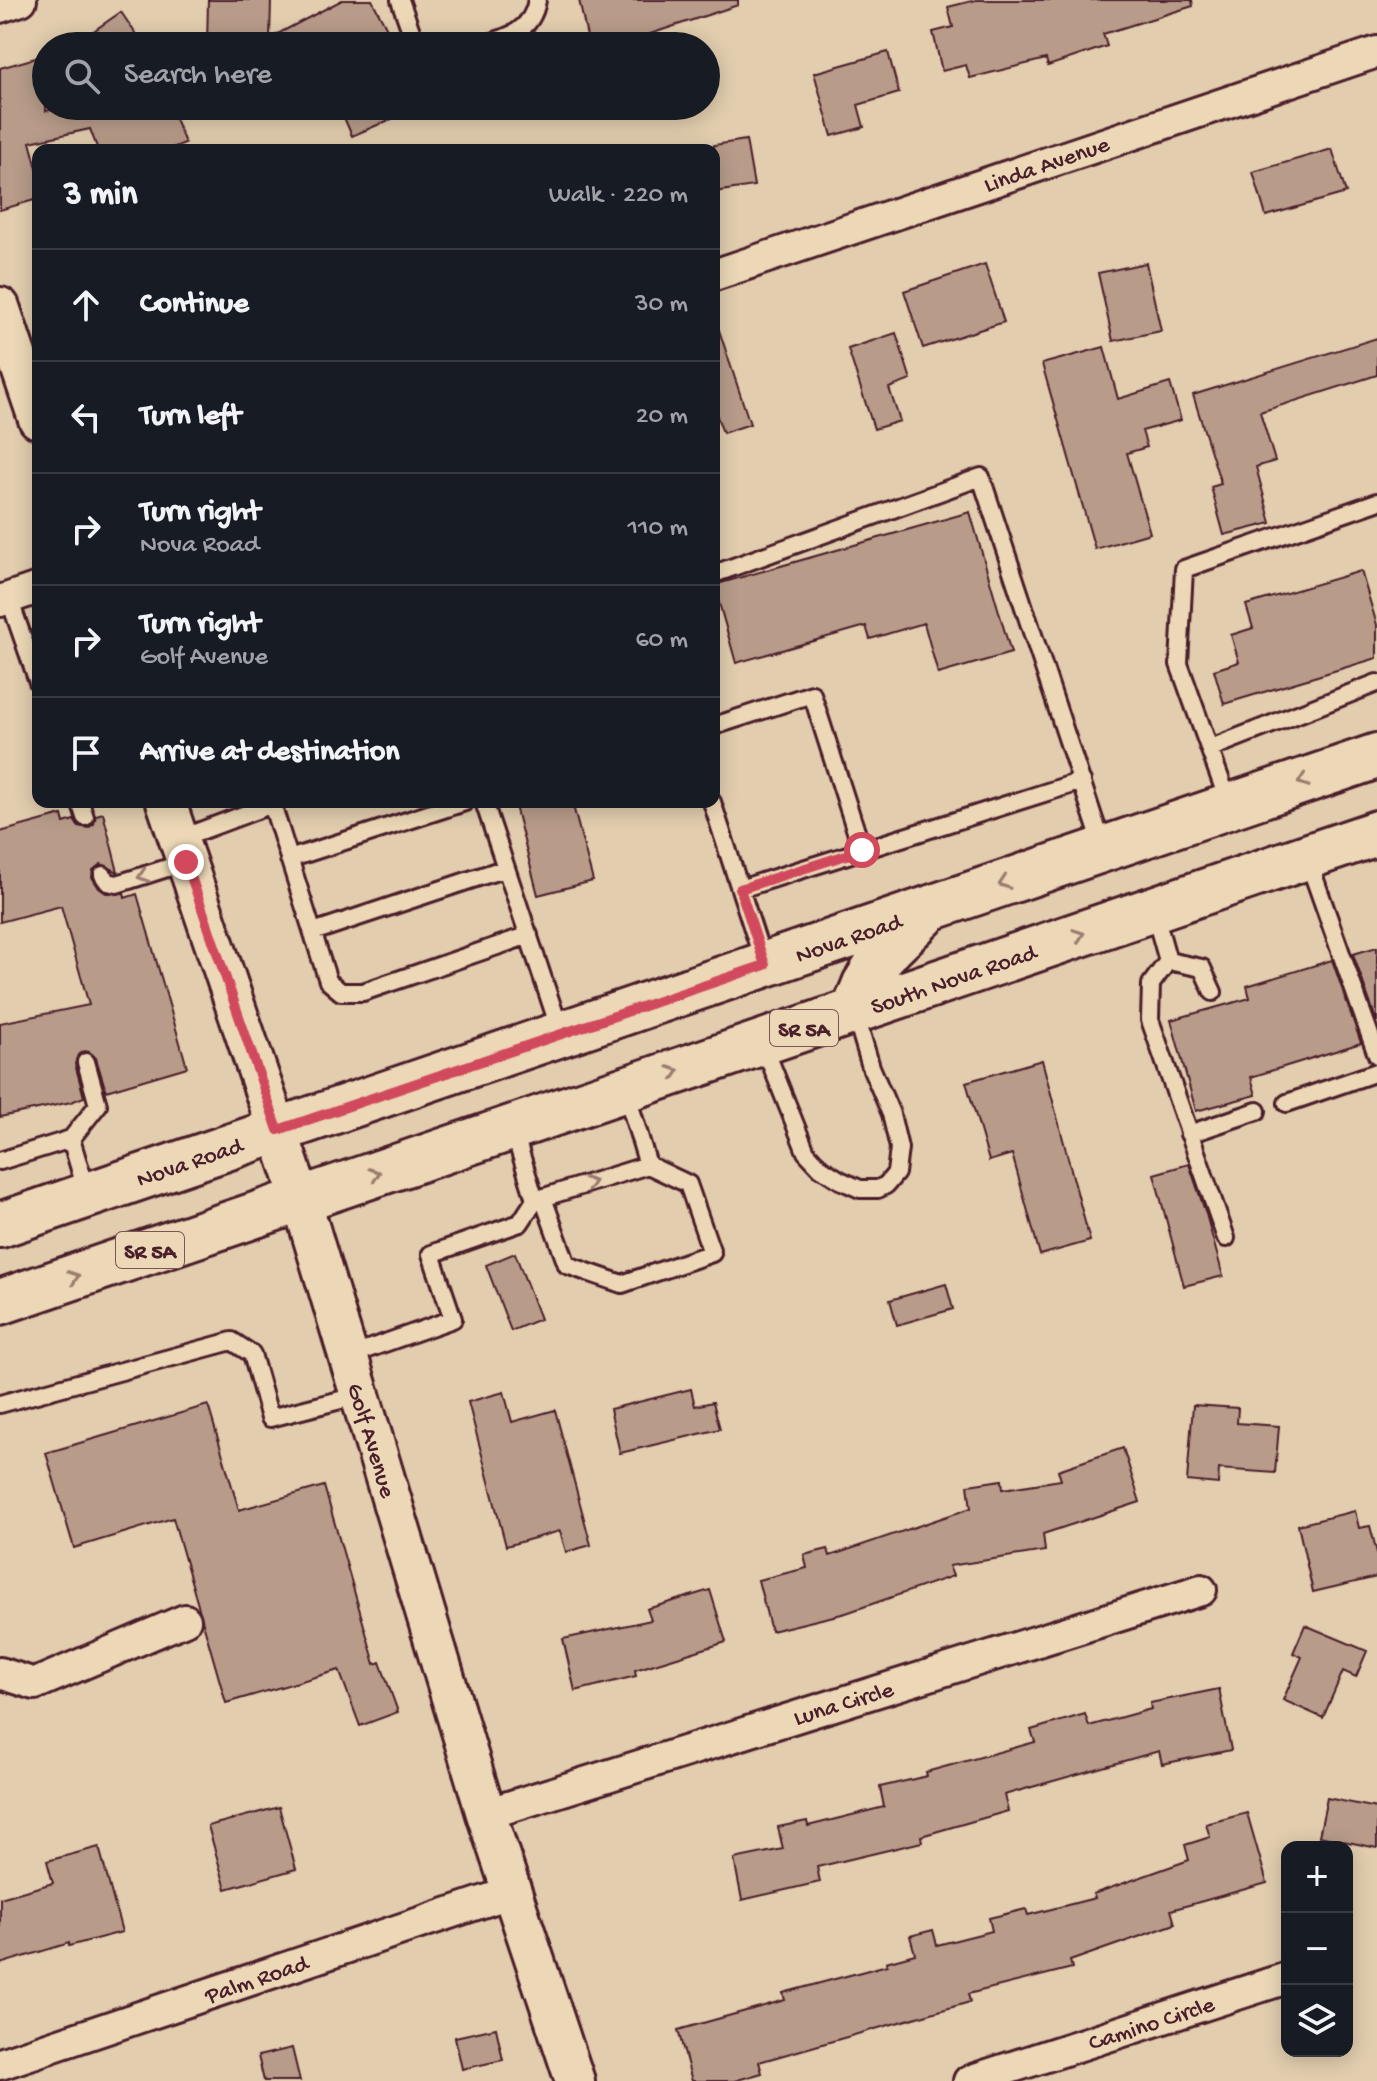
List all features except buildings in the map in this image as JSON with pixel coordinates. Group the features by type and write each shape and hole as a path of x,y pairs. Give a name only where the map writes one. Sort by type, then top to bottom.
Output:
{"main road":[{"name":"Nova Road","path":"0,1225 1377,756"},
{"name":"South Nova Road","path":"301,1199 1377,833"},
{"path":"854,1011 865,984 883,955 931,908"},
{"name":"SR 5A","path":"0,1302 301,1199"}],"street":[{"path":"0,7 21,0"},
{"name":"Linda Avenue","path":"720,273 1377,52"},
{"path":"0,307 32,401"},
{"path":"4,599 32,590"},
{"name":"Golf Avenue","path":"168,808 301,1199 486,1814 575,2081"},
{"name":"Luna Circle","path":"486,1814 1201,1590"},
{"path":"0,1673 35,1684 185,1620"},
{"name":"Palm Road","path":"0,2064 512,1892"},
{"name":"Camino Circle","path":"969,2081 1281,1980"}],"lane":[{"path":"400,0 411,32"},
{"path":"516,32 535,16 537,0"},
{"path":"720,572 981,477 1104,849"},
{"path":"1230,806 1179,664 1184,569 1377,502"},
{"path":"4,599 32,667"},
{"path":"1211,748 1377,683"},
{"path":"720,724 812,694 862,850"},
{"path":"740,889 1082,781"},
{"path":"103,875 108,882 117,884 265,808"},
{"path":"276,808 289,859 328,981 341,992 363,992 529,935"},
{"path":"289,859 446,808"},
{"path":"486,808 561,1034"},
{"path":"714,808 765,965"},
{"path":"1307,857 1377,1055"},
{"path":"313,932 506,868"},
{"path":"1153,909 1168,961"},
{"path":"1168,961 1202,968 1213,992"},
{"path":"1168,961 1151,984 1150,1020 1226,1238"},
{"path":"762,1042 806,1152 821,1168 840,1180 860,1189 878,1189 896,1173 899,1148 891,1114 871,1067 854,1011"},
{"path":"0,1161 71,1139 98,1105 86,1062"},
{"path":"1287,1103 1377,1072"},
{"path":"625,1089 648,1165"},
{"path":"1189,1134 1257,1111"},
{"path":"348,1356 453,1319 431,1254 520,1223 539,1199 648,1165 688,1184 712,1253 622,1284 567,1265 539,1199 513,1127"},
{"path":"71,1139 88,1195"},
{"path":"0,1404 232,1341 252,1354 270,1418 360,1395"}],"route":[{"path":"186,862 278,1130 765,965 740,889 862,850"}]}
